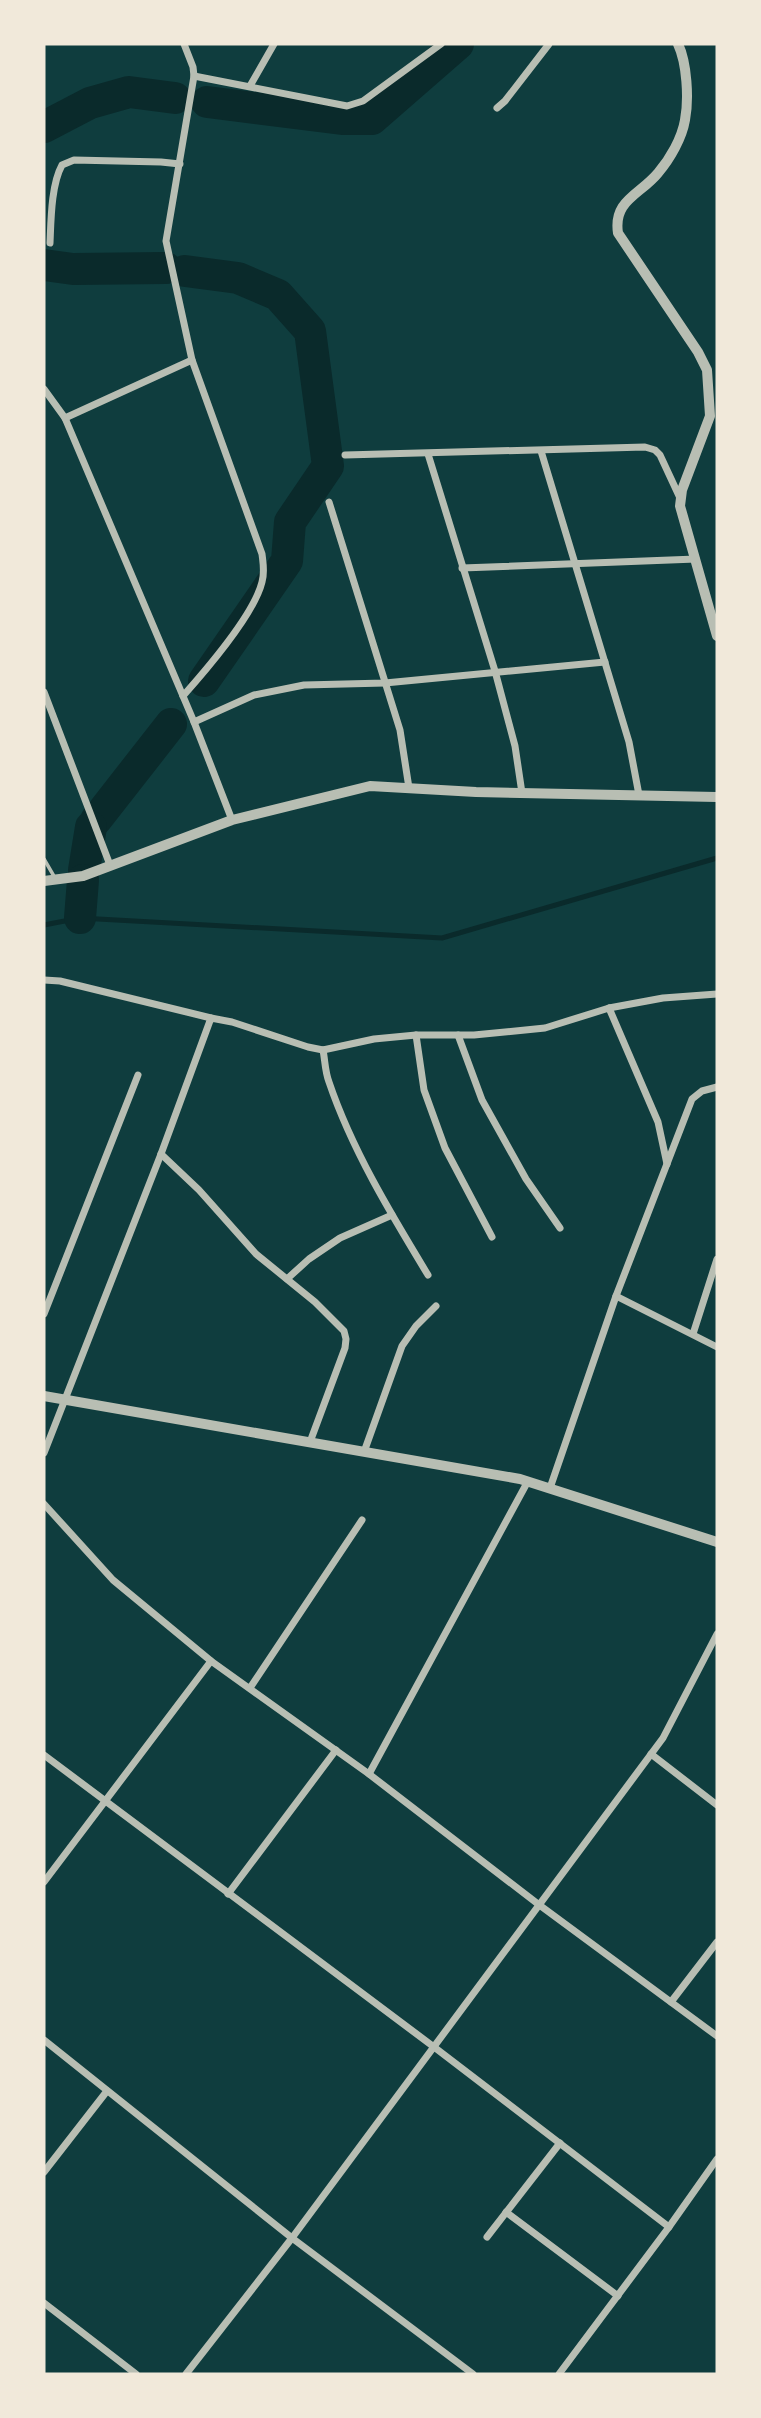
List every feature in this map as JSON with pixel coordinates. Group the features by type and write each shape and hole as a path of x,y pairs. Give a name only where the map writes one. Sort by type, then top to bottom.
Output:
{"street":[{"path":"183,696 212,664 247,613 262,583 264,570 262,554 192,360 176,279 167,251 166,241 194,76 184,44"},
{"path":"250,86 274,44"},
{"path":"194,76 346,106 357,104 440,44"},
{"path":"497,107 505,101 548,44"},
{"path":"678,44 686,70 685,120 670,156 657,175 622,206 616,219 618,233 698,352 707,370 710,416 680,499 680,506 717,636"},
{"path":"50,243 51,216 58,171 62,165 74,160 180,164"},
{"path":"65,418 192,360"},
{"path":"44,389 65,418 194,722 232,820"},
{"path":"345,455 645,447 660,455 680,499"},
{"path":"541,451 629,742 639,795"},
{"path":"428,454 495,671 515,746 522,793"},
{"path":"329,502 400,730 409,788"},
{"path":"462,568 696,559"},
{"path":"194,722 254,695 331,682 385,683 605,662"},
{"path":"44,692 110,866"},
{"path":"44,881 83,876 232,820 370,786 522,793 717,797"},
{"path":"44,980 60,981 232,1022 323,1050 374,1039 545,1028 609,1009 663,998 717,994"},
{"path":"609,1009 657,1122 667,1164"},
{"path":"44,1453 211,1018"},
{"path":"416,1035 424,1090 445,1148 492,1237"},
{"path":"458,1035 482,1100 526,1179 559,1228"},
{"path":"323,1050 328,1080 355,1143 392,1216 428,1275"},
{"path":"44,1314 138,1075"},
{"path":"550,1488 616,1296 692,1099 702,1091 717,1087"},
{"path":"161,1154 199,1190 256,1254 344,1331 345,1348 310,1442"},
{"path":"287,1279 309,1259 340,1238 392,1216"},
{"path":"693,1334 717,1259"},
{"path":"44,1286 53,1289"},
{"path":"616,1296 717,1347"},
{"path":"363,1452 402,1346 416,1326 436,1306"},
{"path":"44,1396 528,1481 717,1542"},
{"path":"369,1774 528,1481"},
{"path":"44,1504 113,1580 211,1661 337,1750 538,1904 717,2036"},
{"path":"250,1688 362,1520"},
{"path":"186,2374 292,2238 663,1738 717,1633"},
{"path":"44,1882 211,1661"},
{"path":"228,1894 337,1750"},
{"path":"651,1754 717,1805"},
{"path":"44,1755 435,2047 669,2227"},
{"path":"671,2002 717,1942"},
{"path":"44,2040 292,2238 473,2374"},
{"path":"44,2172 107,2091"},
{"path":"487,2237 560,2143"},
{"path":"559,2374 717,2159"},
{"path":"506,2213 618,2296"},
{"path":"44,2303 136,2374"}],"lane":[{"path":"44,859 56,879"}],"waterway":[{"path":"207,102 342,119 372,119 458,44"},
{"path":"44,127 90,103 129,92 175,98"},
{"path":"44,265 73,269 166,268"},
{"path":"185,271 238,278 278,295 310,331 328,466 290,522 287,561 204,681"},
{"path":"96,820 171,724"},
{"path":"84,870 91,827"},
{"path":"44,925 80,918 442,938 717,858"},
{"path":"80,918 83,880"}]}
